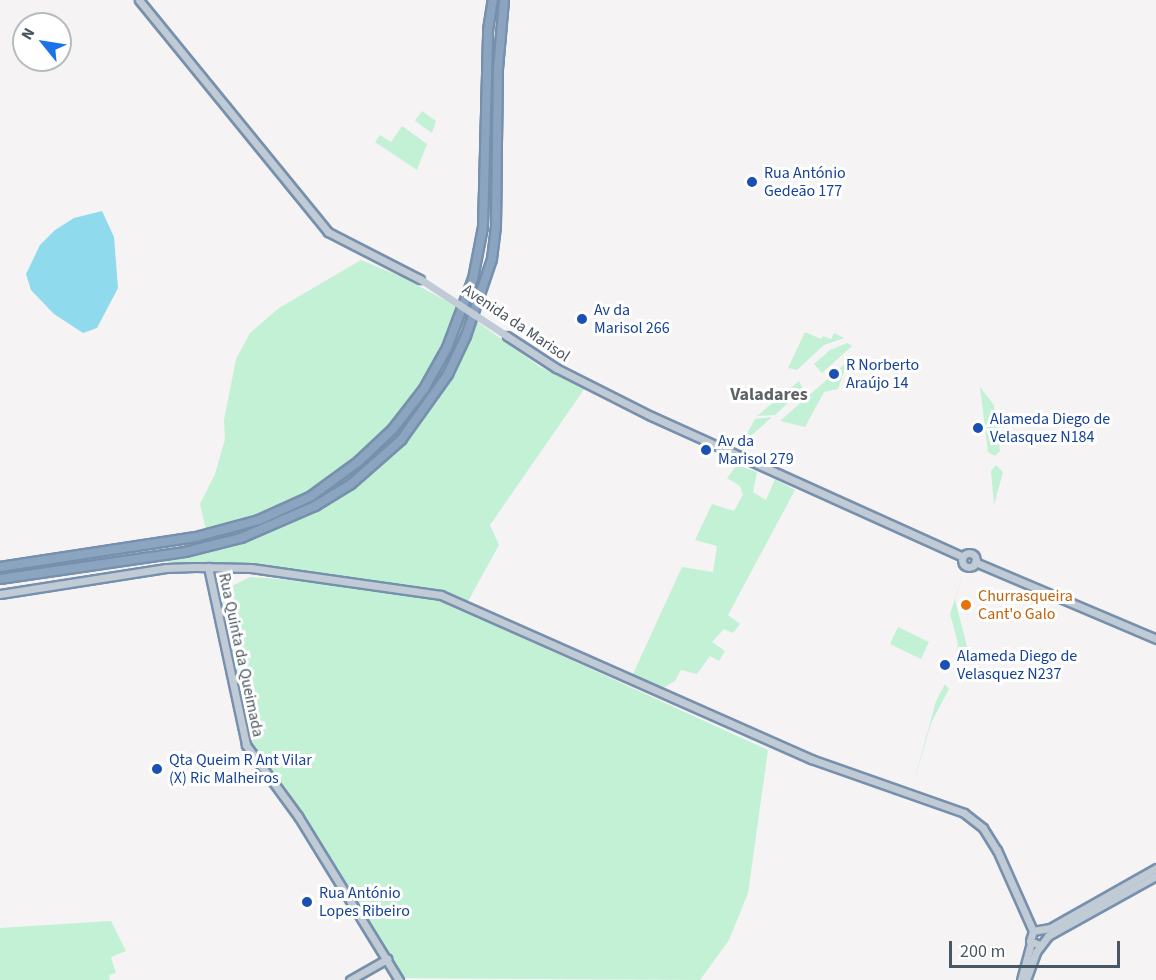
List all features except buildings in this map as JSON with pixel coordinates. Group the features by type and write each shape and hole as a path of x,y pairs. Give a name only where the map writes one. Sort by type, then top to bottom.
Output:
{"highway":[{"path":"0,567 120,550 228,530 310,497 358,462 393,429 424,389 457,326 473,279 483,227 488,30 493,0"},
{"path":"0,579 184,552 241,538 290,519 351,484 380,461 425,411 466,336 492,259 496,226 498,69 504,0"}],"street":[{"name":"Avenida da Marisol","path":"139,0 328,232 420,279 556,368 651,416 963,557 967,566 975,562 1156,639"},
{"path":"0,594 166,568 208,567 330,577 441,595 811,759 956,809 989,836 1042,942"},
{"name":"Rua Quinta da Queimada","path":"208,567 244,739 259,766 298,816 399,980"},
{"path":"1021,980 1030,942 1036,931 1156,868"},
{"path":"1030,942 1042,942 1156,876"},
{"path":"1026,980 1042,942"},
{"path":"350,980 387,959"}],"green space":[{"path":"422,111 436,121 432,133 415,121"},
{"path":"402,126 427,144 417,170 375,142 380,135 391,142"},
{"path":"361,260 402,277 454,305 540,367 585,388 490,525 499,545 467,603 439,593 363,579 237,563 161,562 211,552 200,504 215,474 225,439 224,420 236,359 250,333 279,308"},
{"path":"805,332 821,339 823,336 831,339 834,333 844,338 824,345 797,370 788,368"},
{"path":"847,343 852,346 822,373 814,364 830,350"},
{"path":"848,361 838,389 824,392 805,427 780,421"},
{"path":"799,381 803,389 775,415 757,416"},
{"path":"980,387 994,405 1000,451 995,456 988,452"},
{"path":"772,417 743,443 742,442 755,419"},
{"path":"737,465 757,472 753,492 766,500 775,479 795,490 728,615 740,624 733,633 724,629 712,642 725,651 719,661 710,656 697,674 681,670 675,681 661,689 632,676 682,567 713,572 717,546 695,540 712,504 734,511 743,495 740,486 727,478"},
{"path":"996,465 1003,472 994,505 991,471"},
{"path":"216,574 230,587 250,577 266,578 350,585 444,602 768,750 748,893 729,940 700,980 403,978 303,813 253,752 244,731"},
{"path":"963,574 955,600 967,646 965,658 956,657 958,643 950,614"},
{"path":"898,627 929,642 921,659 890,644"},
{"path":"945,684 949,689 931,723 912,789 936,701"},
{"path":"111,921 126,951 111,957 116,973 109,975 110,980 0,980 0,928"}],"water":[{"path":"102,211 114,237 118,288 97,328 83,333 54,314 31,290 26,274 40,245 55,230 74,218"}],"place":[{"name":"Rua António Gedeão 177","path":"752,182"},
{"name":"Av da Marisol 266","path":"582,319"},
{"name":"R Norberto Araújo 14","path":"834,374"},
{"name":"Alameda Diego de Velasquez N184","path":"978,428"},
{"name":"Av da Marisol 279","path":"706,450"},
{"name":"Churrasqueira Cant'o Galo","path":"966,605"},
{"name":"Alameda Diego de Velasquez N237","path":"945,665"},
{"name":"Qta Queim R Ant Vilar (X) Ric Malheiros","path":"157,769"},
{"name":"Rua António Lopes Ribeiro","path":"307,902"}],"district":[{"name":"Valadares","path":"769,395"}]}
